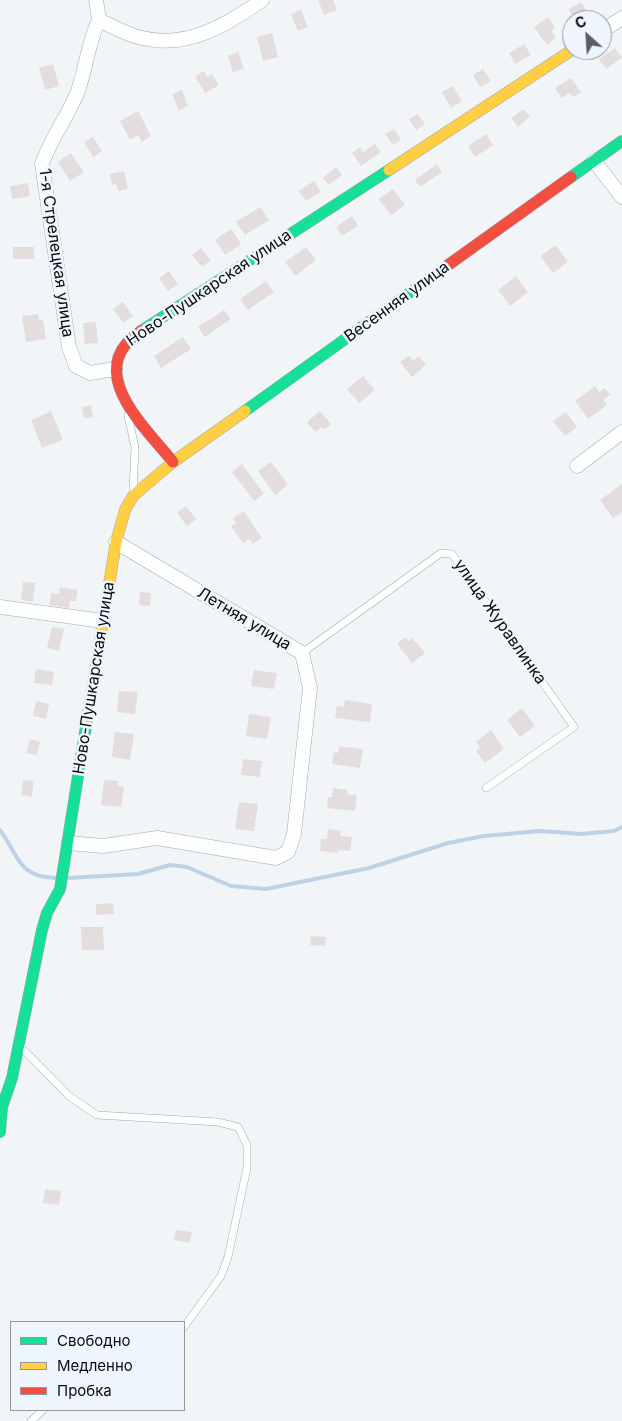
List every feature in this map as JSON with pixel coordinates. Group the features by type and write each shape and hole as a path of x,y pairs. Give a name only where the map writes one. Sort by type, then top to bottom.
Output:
{"street":[{"path":"96,0 99,20 142,38 191,38 230,22 262,0"},
{"name":"1-я Стрелецкая улица","path":"99,20 90,38 78,91 49,145 42,164 69,347 76,366 90,373 115,369"},
{"name":"Ново-Пушкарская улица","path":"115,369 117,358 126,340 562,57"},
{"name":"Весенняя улица","path":"173,462 622,141"},
{"path":"594,161 622,197"},
{"path":"115,369 124,398 173,462"},
{"path":"577,466 622,432"},
{"name":"Ново-Пушкарская улица","path":"20,1045 42,930 47,912 60,886 64,870 116,542 125,510 133,496 173,462"},
{"name":"Летняя улица","path":"69,843 103,846 157,838 265,858 276,858 288,852 294,834 310,688 302,653 116,542"},
{"path":"0,607 103,621"},
{"path":"0,1132 2,1107 12,1078 20,1045"}],"lane":[{"path":"124,398 135,448 133,496"},
{"name":"улица Журавлинка","path":"302,653 441,552 452,554 574,727 486,788"},
{"path":"20,1045 69,1096 98,1115 218,1122 238,1127 247,1145 247,1168 228,1257 221,1276 185,1326"},
{"path":"32,1421 42,1411"}],"building":[{"path":"318,0 333,0 337,10 324,15"},
{"path":"581,2 586,10 570,10"},
{"path":"301,10 308,27 298,31 291,14"},
{"path":"548,17 555,27 551,31 556,38 547,45 534,27"},
{"path":"272,33 278,57 263,61 257,37"},
{"path":"524,44 531,55 515,64 509,53"},
{"path":"615,48 622,58 606,69 600,60 612,60 612,50"},
{"path":"238,52 244,69 233,72 228,56"},
{"path":"53,64 59,86 45,90 39,68"},
{"path":"483,69 491,81 480,87 473,75"},
{"path":"204,71 207,77 212,74 219,85 205,93 195,76"},
{"path":"571,78 581,92 573,97 570,93 562,98 555,88"},
{"path":"453,86 462,101 451,108 442,92"},
{"path":"182,90 188,106 179,110 172,94"},
{"path":"524,109 530,117 518,127 511,118"},
{"path":"138,111 151,136 142,142 138,135 130,140 120,121"},
{"path":"418,114 425,124 416,130 409,119"},
{"path":"394,129 401,140 393,145 385,134"},
{"path":"486,134 493,145 475,157 468,146"},
{"path":"93,137 102,151 93,157 84,142"},
{"path":"375,144 381,152 361,166 352,153 360,147 363,152"},
{"path":"71,153 84,172 70,181 58,162"},
{"path":"437,164 442,172 420,187 415,180"},
{"path":"336,167 342,175 329,185 323,178"},
{"path":"124,171 128,189 118,191 116,184 112,185 110,174"},
{"path":"314,181 321,192 306,201 299,191"},
{"path":"28,183 30,196 12,199 10,186"},
{"path":"393,189 405,205 391,215 379,199"},
{"path":"260,207 269,220 245,235 236,222"},
{"path":"352,216 358,226 342,236 336,227"},
{"path":"231,229 241,244 225,255 215,240"},
{"path":"556,245 568,262 553,273 540,256"},
{"path":"13,247 34,247 34,259 13,259"},
{"path":"306,247 316,260 295,276 285,262"},
{"path":"201,248 211,260 202,267 192,255"},
{"path":"169,271 178,284 168,291 159,278"},
{"path":"516,276 528,292 510,306 498,290"},
{"path":"266,281 274,292 248,310 240,299"},
{"path":"123,302 133,316 123,323 113,309"},
{"path":"224,310 231,319 205,337 198,327"},
{"path":"38,314 39,320 43,320 46,339 26,342 22,316"},
{"path":"96,322 98,343 85,344 83,323"},
{"path":"183,337 191,349 161,368 154,356"},
{"path":"409,355 413,361 419,356 426,365 412,377 400,362"},
{"path":"363,376 375,390 359,403 347,389"},
{"path":"595,386 599,392 605,388 610,395 603,400 607,405 588,419 575,401"},
{"path":"91,405 93,417 84,418 82,407"},
{"path":"51,411 63,440 42,448 31,420"},
{"path":"320,411 331,424 324,430 322,427 315,432 307,422"},
{"path":"566,412 577,427 565,436 553,421"},
{"path":"271,462 288,485 275,495 258,471"},
{"path":"242,464 264,494 254,501 232,472"},
{"path":"622,484 622,512 613,518 600,500"},
{"path":"186,506 196,519 187,526 177,513"},
{"path":"244,511 262,538 253,544 249,539 243,543 231,526 236,523 233,518"},
{"path":"23,582 35,583 33,602 21,600"},
{"path":"60,587 78,590 76,601 70,601 69,608 49,605 51,593 59,594"},
{"path":"140,592 151,593 150,606 139,605"},
{"path":"52,627 64,629 59,651 47,648"},
{"path":"405,637 409,641 412,638 425,653 412,663 397,644"},
{"path":"36,669 54,672 52,685 34,683"},
{"path":"254,670 277,673 274,689 251,686"},
{"path":"119,691 138,692 135,714 117,712"},
{"path":"345,700 372,704 370,722 335,718 337,706 344,707"},
{"path":"36,701 49,704 46,719 33,716"},
{"path":"522,708 535,726 520,737 507,720"},
{"path":"249,714 271,717 267,739 246,736"},
{"path":"491,730 504,749 485,763 476,751 480,748 476,742"},
{"path":"115,732 134,734 130,760 112,757"},
{"path":"30,739 40,742 37,755 26,753"},
{"path":"339,746 363,749 360,768 332,764 334,752 338,753"},
{"path":"243,759 262,761 260,777 241,775"},
{"path":"23,780 34,781 32,797 21,795"},
{"path":"104,780 118,781 118,786 124,787 121,807 101,805"},
{"path":"333,788 347,790 347,794 357,795 355,811 327,808 328,797 332,797"},
{"path":"239,802 258,804 254,831 235,829"},
{"path":"328,829 341,831 340,836 352,837 350,851 338,850 338,853 320,851 321,839 327,839"},
{"path":"113,903 114,914 96,915 96,904"},
{"path":"81,927 103,927 104,950 82,950"},
{"path":"311,936 326,937 325,946 310,945"},
{"path":"45,1189 61,1191 59,1205 43,1203"},
{"path":"176,1230 192,1232 190,1243 174,1240"}],"waterway":[{"path":"68,878 138,874 170,865 187,867 231,886 266,889 369,868 448,843 484,836 540,831 582,834 614,831 622,827"},
{"path":"0,830 20,863 26,869 33,874 56,878"}],"traffic: fast":[{"path":"571,177 622,141"},
{"path":"141,331 389,170"},
{"path":"245,411 444,268"},
{"path":"0,1132 2,1107 12,1078 42,930 47,913 60,889 87,720"}],"traffic: slow":[{"path":"389,170 562,57"},
{"path":"87,720 116,542 125,510 133,496 173,462 245,411"}],"traffic: jam":[{"path":"444,268 571,177"},
{"path":"141,331 124,346 117,363 118,380 124,398 135,415 173,462"}]}
